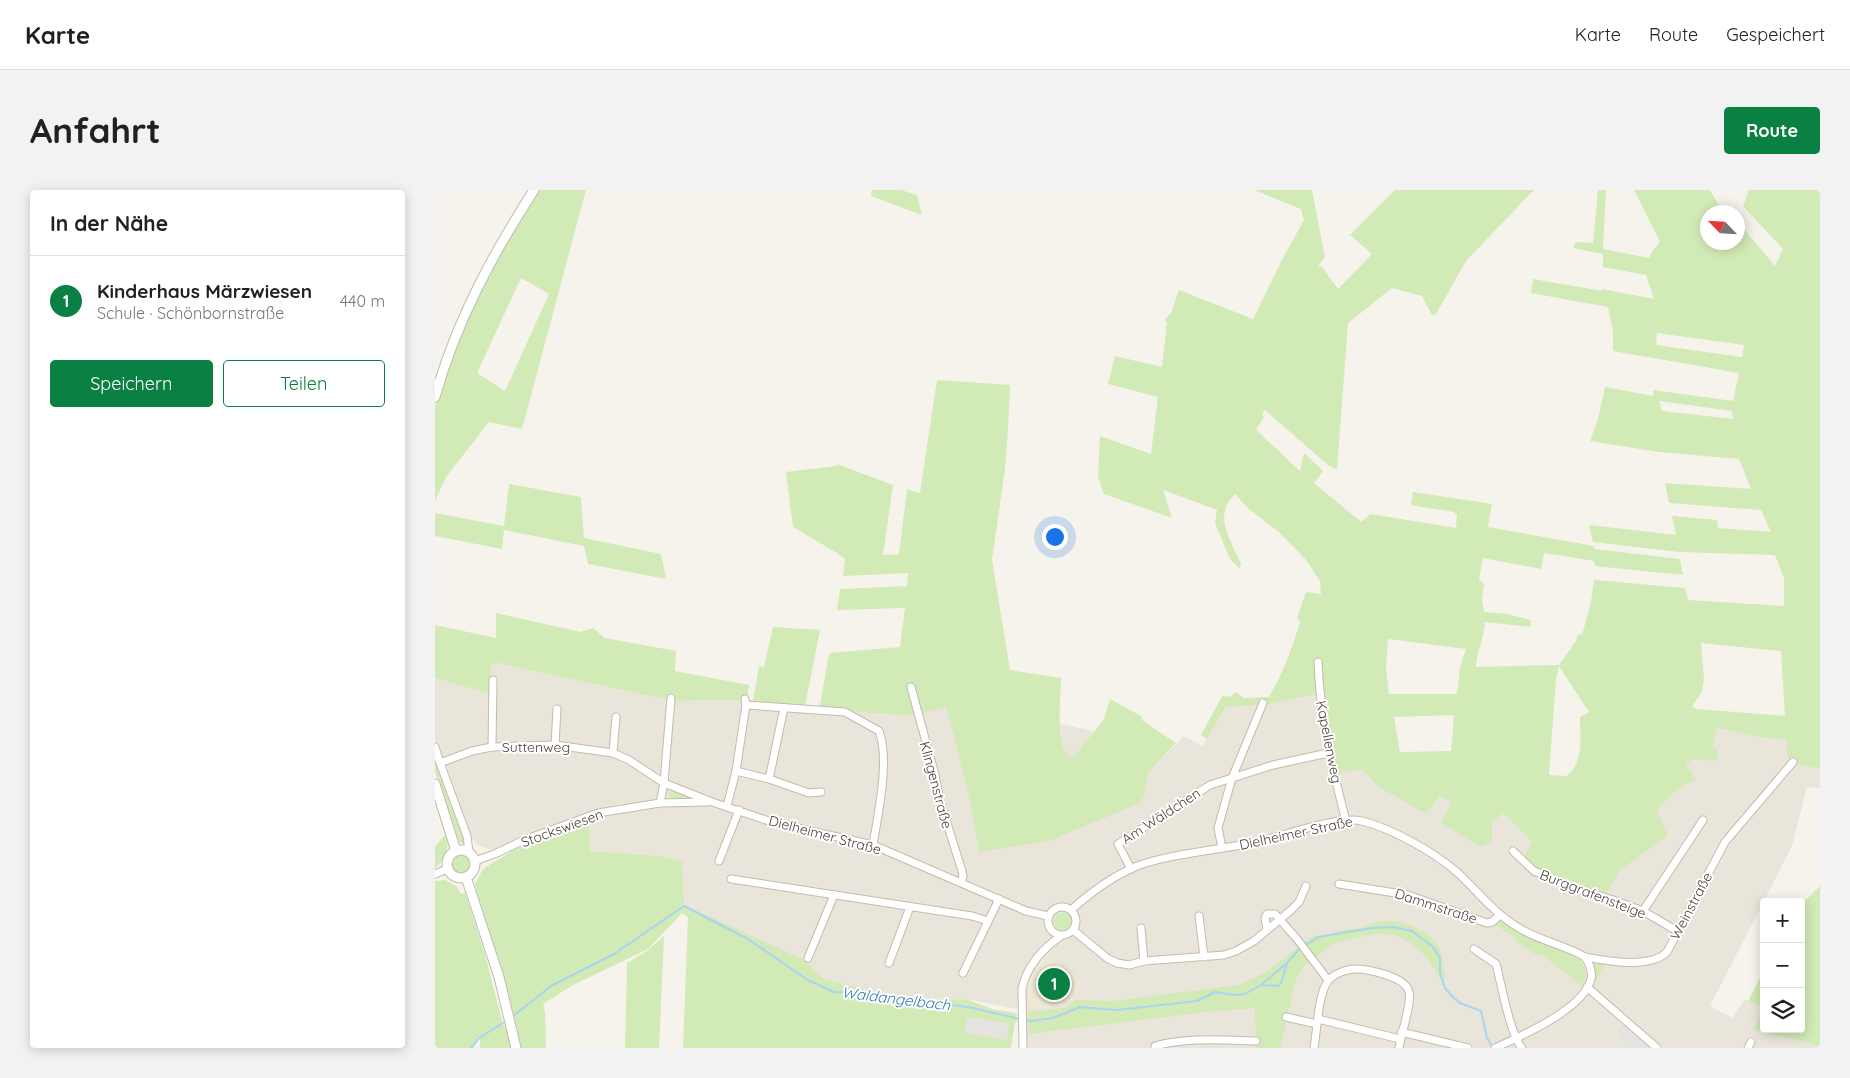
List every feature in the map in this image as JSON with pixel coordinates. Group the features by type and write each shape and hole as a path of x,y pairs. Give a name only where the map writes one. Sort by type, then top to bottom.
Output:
{"street":[{"path":"435,397 448,353 474,293 510,227 534,190"},
{"name":"Kapellenweg","path":"1318,662 1319,690 1328,754 1346,820"},
{"path":"492,747 493,680"},
{"name":"Klingenstraße","path":"911,687 935,775 940,801 962,871 961,882"},
{"path":"660,803 664,783 671,698"},
{"path":"727,806 736,771 746,702 783,708 845,712 879,731 883,742 882,785 873,846"},
{"path":"1222,848 1218,828 1231,778 1263,703"},
{"path":"769,780 783,708"},
{"path":"555,745 557,709"},
{"path":"613,754 616,717"},
{"name":"Suttenweg","path":"440,763 472,751 492,747 555,745 613,754 629,760 664,783 712,802"},
{"path":"435,747 469,849 475,861 472,872 466,878 452,876 447,869 446,862 448,858 456,851 469,849"},
{"path":"1231,778 1273,765 1328,754"},
{"name":"Weinstraße","path":"1585,957 1618,963 1661,958 1667,952 1725,842 1793,762"},
{"path":"736,771 809,794 821,792"},
{"name":"Am Wäldchen","path":"1131,870 1117,844 1210,785 1231,778"},
{"path":"435,784 456,851"},
{"name":"Dielheimer Straße","path":"712,802 775,823 873,846 1026,911 1048,916 1055,908 1066,907 1071,910 1101,887 1138,866 1353,819 1392,832 1426,851 1456,872 1500,915 1521,930 1576,951 1585,957"},
{"name":"Stockswiesen","path":"475,861 524,840 598,813 660,803 712,802"},
{"path":"719,861 739,810"},
{"path":"1643,911 1703,820"},
{"name":"Burggrafensteige","path":"1513,851 1534,872 1643,911 1677,931"},
{"path":"435,874 447,869"},
{"path":"466,878 505,998 516,1048"},
{"path":"731,879 972,916 988,921"},
{"name":"Dammstraße","path":"1339,884 1408,895 1487,923 1492,922 1500,915"},
{"path":"1073,930 1101,954 1117,963 1129,965 1144,961 1224,954 1236,951 1254,941 1281,919 1299,902 1305,886"},
{"path":"808,958 834,895"},
{"path":"963,974 999,899"},
{"path":"889,963 910,907"},
{"path":"1023,1048 1022,989 1024,981 1030,968 1051,942 1073,930 1076,924 1075,916 1071,910"},
{"path":"1267,929 1265,918 1267,914 1275,914 1281,919 1328,980"},
{"path":"1048,916 1047,924 1051,931 1051,942"},
{"path":"1199,916 1204,957"},
{"path":"1141,928 1144,961"},
{"path":"1051,931 1061,936"},
{"path":"1475,949 1497,964 1505,1003 1521,1048"},
{"path":"1498,1047 1551,1020 1569,1007 1582,994 1587,988 1592,975 1585,957"},
{"path":"1314,1048 1323,992 1328,980 1345,970 1356,969 1400,979 1405,983 1410,994 1399,1048"},
{"path":"1587,988 1657,1048"},
{"path":"1286,1017 1468,1048"},
{"path":"1155,1047 1166,1043 1218,1044 1256,1041"}],"shaded area":[{"path":"497,663 673,701 747,700 914,716 946,706 975,821 979,852 1145,794 1148,773 1184,736 1203,746 1226,707 1264,705 1321,693 1362,769 1380,788 1426,814 1440,796 1492,823 1503,813 1532,842 1619,871 1668,836 1657,810 1676,791 1695,779 1686,765 1693,759 1707,759 1717,728 1760,737 1787,740 1796,764 1820,769 1820,788 1807,787 1792,846 1765,898 1760,898 1760,908 1710,1006 1732,1018 1745,999 1760,1006 1760,1017 1754,1030 1760,1033 1820,1046 1820,1048 1027,1048 1027,1011 966,999 927,1001 878,993 822,978 805,960 683,905 682,861 660,856 590,851 589,819 624,803 598,810 497,849 488,849 476,844 471,837 446,765 439,767 435,759 435,678 491,693 491,664"},
{"path":"1060,724 1094,731 1073,759 1069,758 1063,750"},
{"path":"1047,955 1082,981 1074,998 1066,1005 1054,1008 1028,1008 1028,976"},
{"path":"967,1017 1009,1023 1007,1040 964,1033"},
{"path":"1623,1024 1651,1048 1627,1048 1617,1030"}],"green space":[{"path":"538,190 586,190 522,429 489,422 446,477 435,501 435,406 452,351 497,254","holes":["521,278 549,294 505,391 477,373"]},
{"path":"872,190 901,190 917,195 922,215 871,196"},
{"path":"1254,190 1312,190 1325,257 1318,266 1322,267 1338,289 1372,254 1350,235 1395,190 1534,190 1466,261 1436,314 1432,315 1422,296 1392,288 1348,323 1337,470 1329,466 1265,410 1262,414 1264,417 1256,430 1300,471 1304,453 1323,471 1314,483 1361,522 1370,514 1456,528 1457,515 1454,512 1411,505 1413,492 1492,504 1488,527 1594,546 1595,549 1680,559 1683,575 1595,566 1594,561 1544,553 1541,569 1483,558 1479,580 1484,584 1482,600 1484,612 1507,614 1531,620 1531,627 1485,622 1476,667 1559,665 1576,641 1578,634 1582,635 1591,602 1594,580 1685,588 1688,600 1784,606 1784,578 1775,555 1679,552 1593,542 1589,525 1676,535 1672,516 1717,520 1718,528 1771,532 1761,510 1669,503 1665,483 1751,489 1739,459 1659,452 1590,441 1598,419 1605,387 1653,396 1653,390 1733,401 1739,373 1613,351 1613,331 1608,307 1531,293 1533,279 1654,299 1646,275 1603,267 1603,254 1573,248 1576,242 1593,243 1598,190 1606,190 1603,249 1649,258 1660,242 1634,190 1710,190 1720,205 1700,205 1700,250 1745,250 1745,230 1775,266 1783,249 1745,208 1743,205 1749,190 1820,190 1820,769 1796,764 1788,758 1787,740 1760,737 1717,728 1712,747 1718,749 1717,761 1693,759 1686,765 1696,779 1676,791 1657,810 1668,836 1619,871 1606,896 1584,890 1530,866 1531,862 1524,857 1532,842 1503,813 1492,823 1492,841 1481,847 1441,823 1451,802 1440,796 1426,814 1380,788 1362,769 1337,773 1321,693 1264,705 1226,707 1207,739 1201,735 1223,695 1230,697 1236,692 1244,698 1269,697 1283,670 1294,642 1300,622 1297,618 1306,592 1321,594 1320,581 1306,560 1280,533 1249,509 1235,494 1228,502 1224,519 1229,537 1241,564 1240,569 1230,559 1215,523 1217,510 1163,490 1172,518 1104,494 1098,477 1100,436 1151,454 1158,397 1108,384 1115,356 1162,367 1167,323 1165,320 1171,313 1179,290 1253,319 1304,220 1301,209","holes":["1657,333 1744,345 1742,357 1656,345","1659,401 1732,411 1733,419 1662,411","1388,639 1466,649 1460,667 1457,694 1389,694 1386,668","1701,643 1781,651 1785,716 1696,709 1692,706 1702,692 1704,678","1559,666 1589,712 1580,717 1579,756 1576,764 1567,776 1549,775 1556,679","1454,715 1451,751 1400,752 1394,717"]},
{"path":"937,380 1010,385 1005,469 992,560 1010,670 1061,678 1061,736 1067,754 1073,758 1104,719 1110,699 1141,716 1143,721 1176,743 1148,773 1145,794 1140,803 1049,841 979,852 969,797 946,707 914,716 820,706 829,653 900,647 905,608 837,610 840,589 907,586 908,573 843,576 845,559 793,527 786,472 836,466 837,464 893,485 883,555 899,554 907,489 920,493"},
{"path":"509,484 581,497 584,538 661,554 666,579 588,564 584,546 504,530 502,549 435,536 435,513 504,526"},
{"path":"496,613 581,632 593,628 605,638 676,651 675,671 749,685 747,700 673,701 497,663 491,664 491,694 435,678 435,625 496,638"},
{"path":"773,627 820,630 805,706 753,701 759,666 764,667"},
{"path":"435,759 466,846 459,841 443,797 435,772"},
{"path":"673,791 694,799 670,798 669,793"},
{"path":"589,819 590,851 660,856 682,861 684,905 805,960 822,978 878,993 927,1001 966,999 992,1009 1017,1013 1017,1022 1015,1022 1011,1048 683,1048 688,917 682,913 648,949 573,985 543,1004 546,1048 521,1048 506,986 475,884 483,869 516,849"},
{"path":"446,834 448,844 446,853 442,861 435,868 435,846"},
{"path":"460,854 467,857 470,864 467,871 460,874 453,871 450,864 453,857"},
{"path":"445,880 457,887 461,894 465,893 486,958 503,1025 512,1048 480,1048 480,1038 473,1048 435,1048 435,881"},
{"path":"1820,886 1820,1046 1766,1033 1805,1033 1805,901"},
{"path":"1063,912 1069,915 1072,921 1069,927 1063,930 1057,927 1054,921 1057,915"},
{"path":"1500,920 1508,927 1578,958 1583,964 1585,971 1585,979 1582,986 1541,954 1535,954 1515,941 1516,938 1494,924"},
{"path":"1389,921 1404,923 1419,929 1436,943 1443,960 1446,978 1440,979 1432,964 1419,950 1404,939 1396,936 1373,934 1330,945 1330,947 1305,965 1296,979 1280,1048 1256,1048 1255,1008 1206,1012 1028,1034 1028,1012 1066,1008 1076,1000 1113,1001 1238,985 1264,973 1313,936"},
{"path":"664,936 659,1048 625,1048 627,963 647,951"},
{"path":"1596,963 1604,964 1596,981 1594,966"},
{"path":"1760,978 1760,1007 1748,1001"},
{"path":"1760,1015 1760,1031 1754,1030"}],"waterway":[{"name":"Waldangelbach","path":"512,1017 551,986 614,954 684,906 748,939 808,980 834,992 867,993 973,1008 1020,1019"},
{"name":"Waldangelbach","path":"1304,946 1318,937 1372,928 1393,927 1412,931 1433,947 1440,958 1440,973 1445,988 1460,1003 1481,1011 1487,1038 1493,1048"},
{"name":"Waldangelbach","path":"1025,1020 1053,1018 1080,1007 1117,1010 1197,1001 1215,992 1233,995 1245,994 1261,985 1287,963 1300,948"},
{"name":"Waldangelbach","path":"1261,985 1278,986 1281,983 1287,963"},
{"name":"Waldangelbach","path":"471,1048 479,1038 506,1021"}],"place":[{"name":"Kinderhaus Märzwiesen","path":"1054,984"}]}
